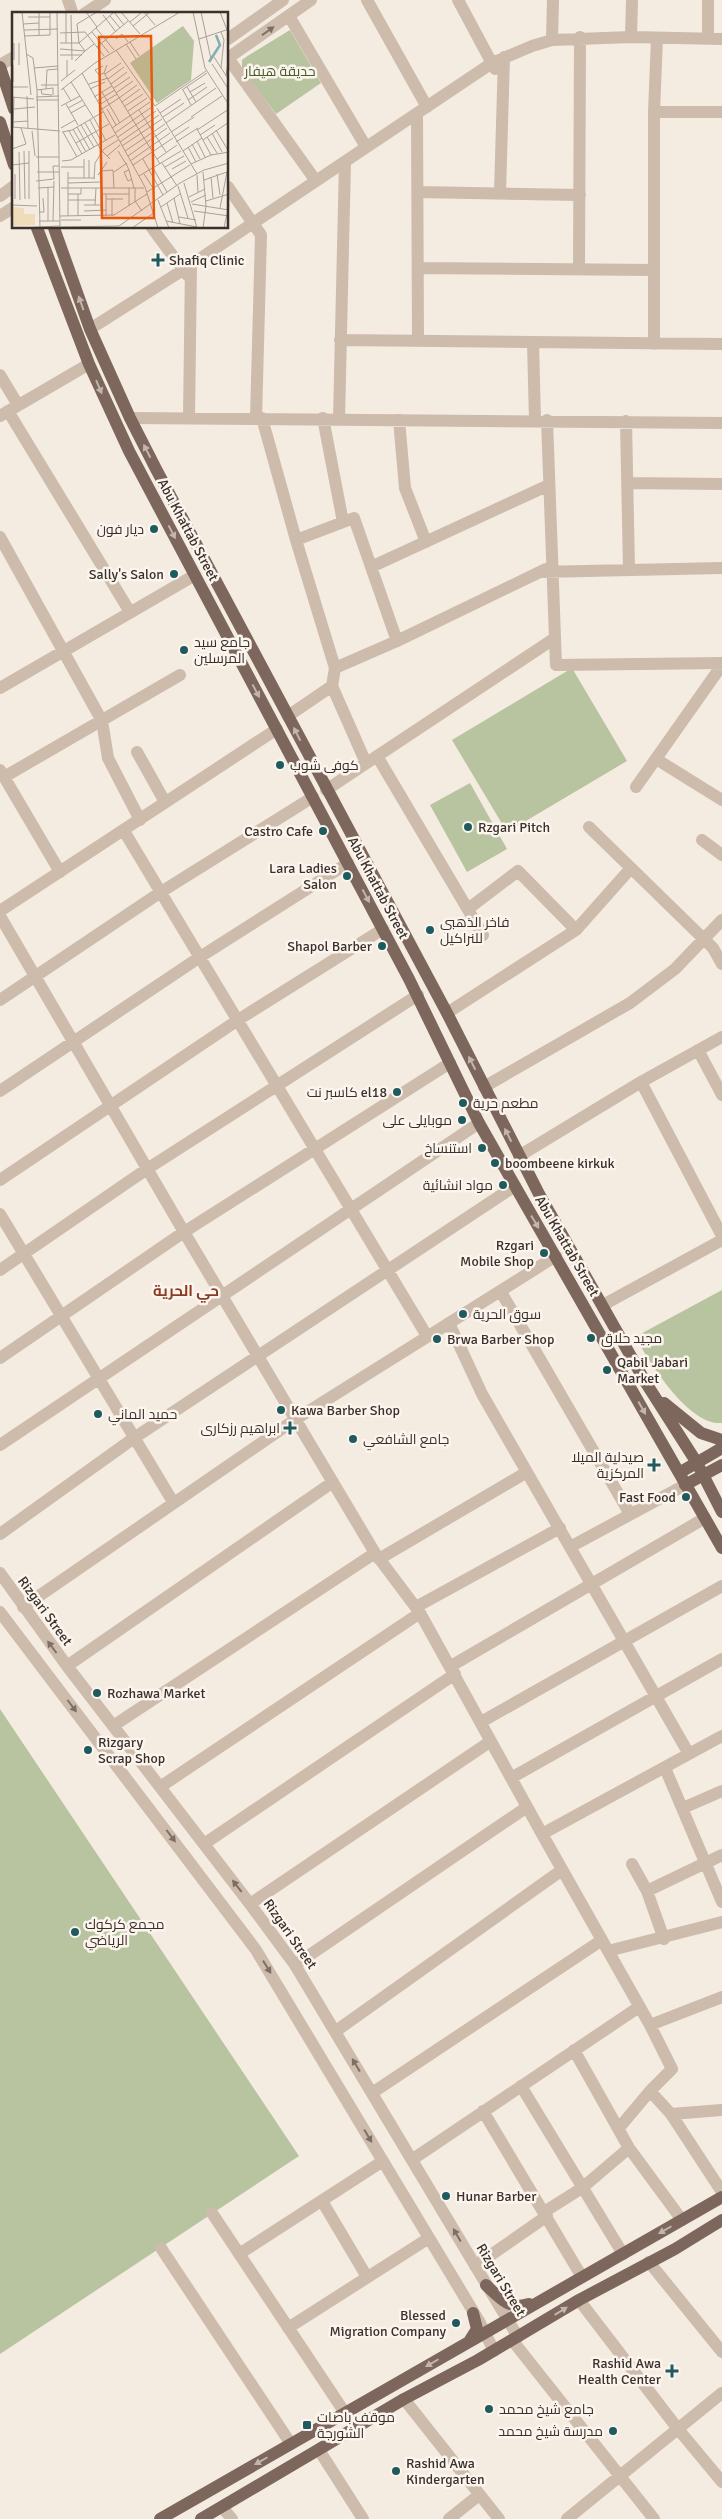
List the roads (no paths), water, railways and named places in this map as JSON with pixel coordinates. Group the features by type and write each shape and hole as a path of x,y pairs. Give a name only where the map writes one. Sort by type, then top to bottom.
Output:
{"main road":[{"path":"0,66 12,103"},
{"path":"0,122 12,159"},
{"name":"Abu Khattab Street","path":"37,229 89,364 121,435 418,995 480,1123 722,1548"},
{"name":"Abu Khattab Street","path":"54,229 90,328 130,418 340,818 447,1013 539,1194 604,1305 646,1383 697,1462 702,1476 722,1512"},
{"path":"328,825 340,818"},
{"path":"524,1202 539,1194"},
{"path":"646,1383 672,1410 701,1433 722,1440"},
{"path":"678,1473 722,1448"},
{"path":"685,1485 722,1465"},
{"path":"160,2519 722,2197"},
{"path":"201,2519 404,2399 476,2362 579,2300 722,2220"},
{"path":"486,2284 505,2303 512,2306 525,2306 543,2299"},
{"path":"529,2308 525,2315 527,2321 532,2324 540,2323"},
{"path":"465,2344 476,2329 473,2313"},
{"path":"465,2344 472,2342 479,2346 481,2354 476,2362"}],"street":[{"path":"68,0 72,12"},
{"path":"229,38 283,0"},
{"path":"229,57 311,0"},
{"path":"367,0 422,110 418,192 418,340"},
{"path":"458,0 498,60 503,82 500,193"},
{"path":"552,40 553,0"},
{"path":"632,0 632,37"},
{"path":"708,0 708,38"},
{"path":"89,12 103,6"},
{"path":"289,16 366,147"},
{"path":"580,37 580,269"},
{"path":"90,328 187,267 498,60 552,40 580,37 722,39"},
{"path":"654,344 654,112 657,38"},
{"path":"0,66 12,58"},
{"path":"229,59 316,181"},
{"path":"654,112 722,112"},
{"path":"339,419 345,162"},
{"path":"0,196 12,187"},
{"path":"229,187 261,235 259,418 335,668 332,686 366,763"},
{"path":"418,192 580,195"},
{"path":"0,216 12,208"},
{"path":"153,229 187,267 191,281 189,418"},
{"path":"418,268 654,270"},
{"path":"340,340 722,344"},
{"path":"533,342 549,485 556,665 722,664"},
{"path":"9,411 89,364"},
{"path":"0,375 9,411 130,612"},
{"path":"130,418 323,418 722,423"},
{"path":"323,418 343,522"},
{"path":"399,420 405,488 426,542"},
{"path":"626,421 629,570"},
{"path":"628,483 722,484"},
{"path":"371,567 549,485"},
{"path":"296,540 354,518 397,641"},
{"path":"0,537 102,721 108,758 140,820"},
{"path":"335,668 397,641 540,572 553,569 722,568"},
{"path":"1,686 195,575"},
{"path":"326,790 555,638"},
{"path":"636,787 722,664"},
{"path":"60,872 2,773 102,721 180,676"},
{"path":"288,716 332,686"},
{"path":"0,911 277,729"},
{"path":"136,752 165,802"},
{"path":"377,756 483,935"},
{"path":"656,759 721,797"},
{"path":"0,1000 161,892 313,797"},
{"path":"589,827 704,939 722,964"},
{"path":"124,831 427,1336"},
{"path":"702,840 722,855"},
{"path":"0,1091 200,957 348,863"},
{"path":"447,1013 576,930 631,868"},
{"path":"468,909 518,871 576,930"},
{"path":"0,916 184,1232 377,1556 418,1610 650,2024 672,2069 650,2091 619,2128"},
{"path":"484,1087 630,1003 674,969 722,920"},
{"path":"0,1180 238,1020 383,929"},
{"path":"0,1270 147,1169 418,995"},
{"path":"519,1156 641,1082 722,1037"},
{"path":"698,1050 722,1095"},
{"path":"0,1358 184,1232 450,1063"},
{"path":"641,1082 722,1236"},
{"path":"0,1446 98,1378 480,1123"},
{"path":"0,1534 134,1438 515,1186"},
{"path":"0,1214 173,1502"},
{"path":"604,1305 722,1240"},
{"path":"23,1608 173,1502 296,1419 556,1256"},
{"path":"501,1292 630,1514"},
{"path":"449,1322 482,1394 689,1754"},
{"path":"113,1726 377,1556 527,1472"},
{"path":"67,1666 333,1482"},
{"path":"570,1547 685,1485"},
{"path":"204,1844 453,1670 591,1583 705,1518"},
{"path":"160,1787 418,1610 560,1528"},
{"name":"Rizgari Street","path":"0,1573 23,1608 295,1965 413,2159 507,2319 515,2338 654,2519"},
{"path":"481,1722 722,1586"},
{"path":"0,1612 256,1950 429,2238 494,2351"},
{"path":"511,1778 722,1658"},
{"path":"542,1834 722,1736"},
{"path":"250,1904 492,1741"},
{"path":"665,1768 722,1902"},
{"path":"683,1808 722,1791"},
{"path":"295,1965 527,1807"},
{"path":"647,1891 722,1855"},
{"path":"632,1864 647,1891 664,1939"},
{"path":"336,2031 562,1870"},
{"path":"372,2092 605,1946 664,1939 722,1922"},
{"path":"256,1950 276,1938"},
{"path":"650,2024 722,1997"},
{"path":"413,2159 639,2007"},
{"path":"574,2050 629,2148 682,2220"},
{"path":"521,2086 623,2254"},
{"path":"650,2091 671,2114 722,2192"},
{"path":"671,2114 722,2110"},
{"path":"483,2111 582,2277"},
{"path":"475,2266 582,2188 629,2148"},
{"path":"239,2254 383,2161"},
{"path":"322,2201 367,2277"},
{"path":"212,2213 345,2413"},
{"path":"288,2328 429,2238"},
{"path":"161,2248 292,2444"},
{"path":"649,2262 722,2352"},
{"path":"579,2300 678,2429 722,2482"},
{"path":"568,2519 722,2393"},
{"path":"404,2399 499,2519"},
{"path":"319,2450 363,2519"},
{"path":"449,2519 479,2495"},
{"path":"222,2507 232,2519"}],"place":[{"name":"Shafiq Clinic","path":"158,260"},
{"name":"ديار فون","path":"154,529"},
{"name":"Sally's Salon","path":"174,574"},
{"name":"جامع سيد المرسلين","path":"184,650"},
{"name":"كوفى شوب","path":"280,765"},
{"name":"Rzgari Pitch","path":"468,827"},
{"name":"Castro Cafe","path":"323,831"},
{"name":"Lara Ladies Salon","path":"347,876"},
{"name":"فاخر الذهبي للنراكيل","path":"430,930"},
{"name":"Shapol Barber","path":"382,946"},
{"name":"كاسبر نت el18","path":"397,1092"},
{"name":"مطعم حرية","path":"463,1103"},
{"name":"موبايلى على","path":"462,1120"},
{"name":"استنساخ","path":"482,1148"},
{"name":"boombeene kirkuk","path":"495,1163"},
{"name":"مواد انشائية","path":"503,1185"},
{"name":"Rzgari Mobile Shop","path":"544,1253"},
{"name":"سوق الحرية","path":"463,1314"},
{"name":"مجيد حلاق","path":"591,1338"},
{"name":"Brwa Barber Shop","path":"437,1339"},
{"name":"Qabil Jabari Market","path":"607,1370"},
{"name":"Kawa Barber Shop","path":"281,1410"},
{"name":"حميد الماني","path":"98,1414"},
{"name":"ابراهيم رزكارى","path":"290,1428"},
{"name":"جامع الشافعي","path":"353,1439"},
{"name":"صيدلية الميلا المركزية","path":"654,1465"},
{"name":"Fast Food","path":"686,1497"},
{"name":"Rozhawa Market","path":"97,1693"},
{"name":"Rizgary Scrap Shop","path":"88,1750"},
{"name":"مجمع كركوك الرياضي","path":"75,1932"},
{"name":"Hunar Barber","path":"446,2196"},
{"name":"Blessed Migration Company","path":"456,2323"},
{"name":"Rashid Awa Health Center","path":"672,2371"},
{"name":"جامع شيخ محمد","path":"489,2409"},
{"name":"موقف باصات الشورجة","path":"307,2425"},
{"name":"مدرسة شيخ محمد","path":"613,2431"},
{"name":"Rashid Awa Kindergarten","path":"396,2471"}],"district":[{"name":"حي الحرية","path":"186,1291"}],"park label":[{"name":"حديقة هيفار","path":"280,71"}]}
